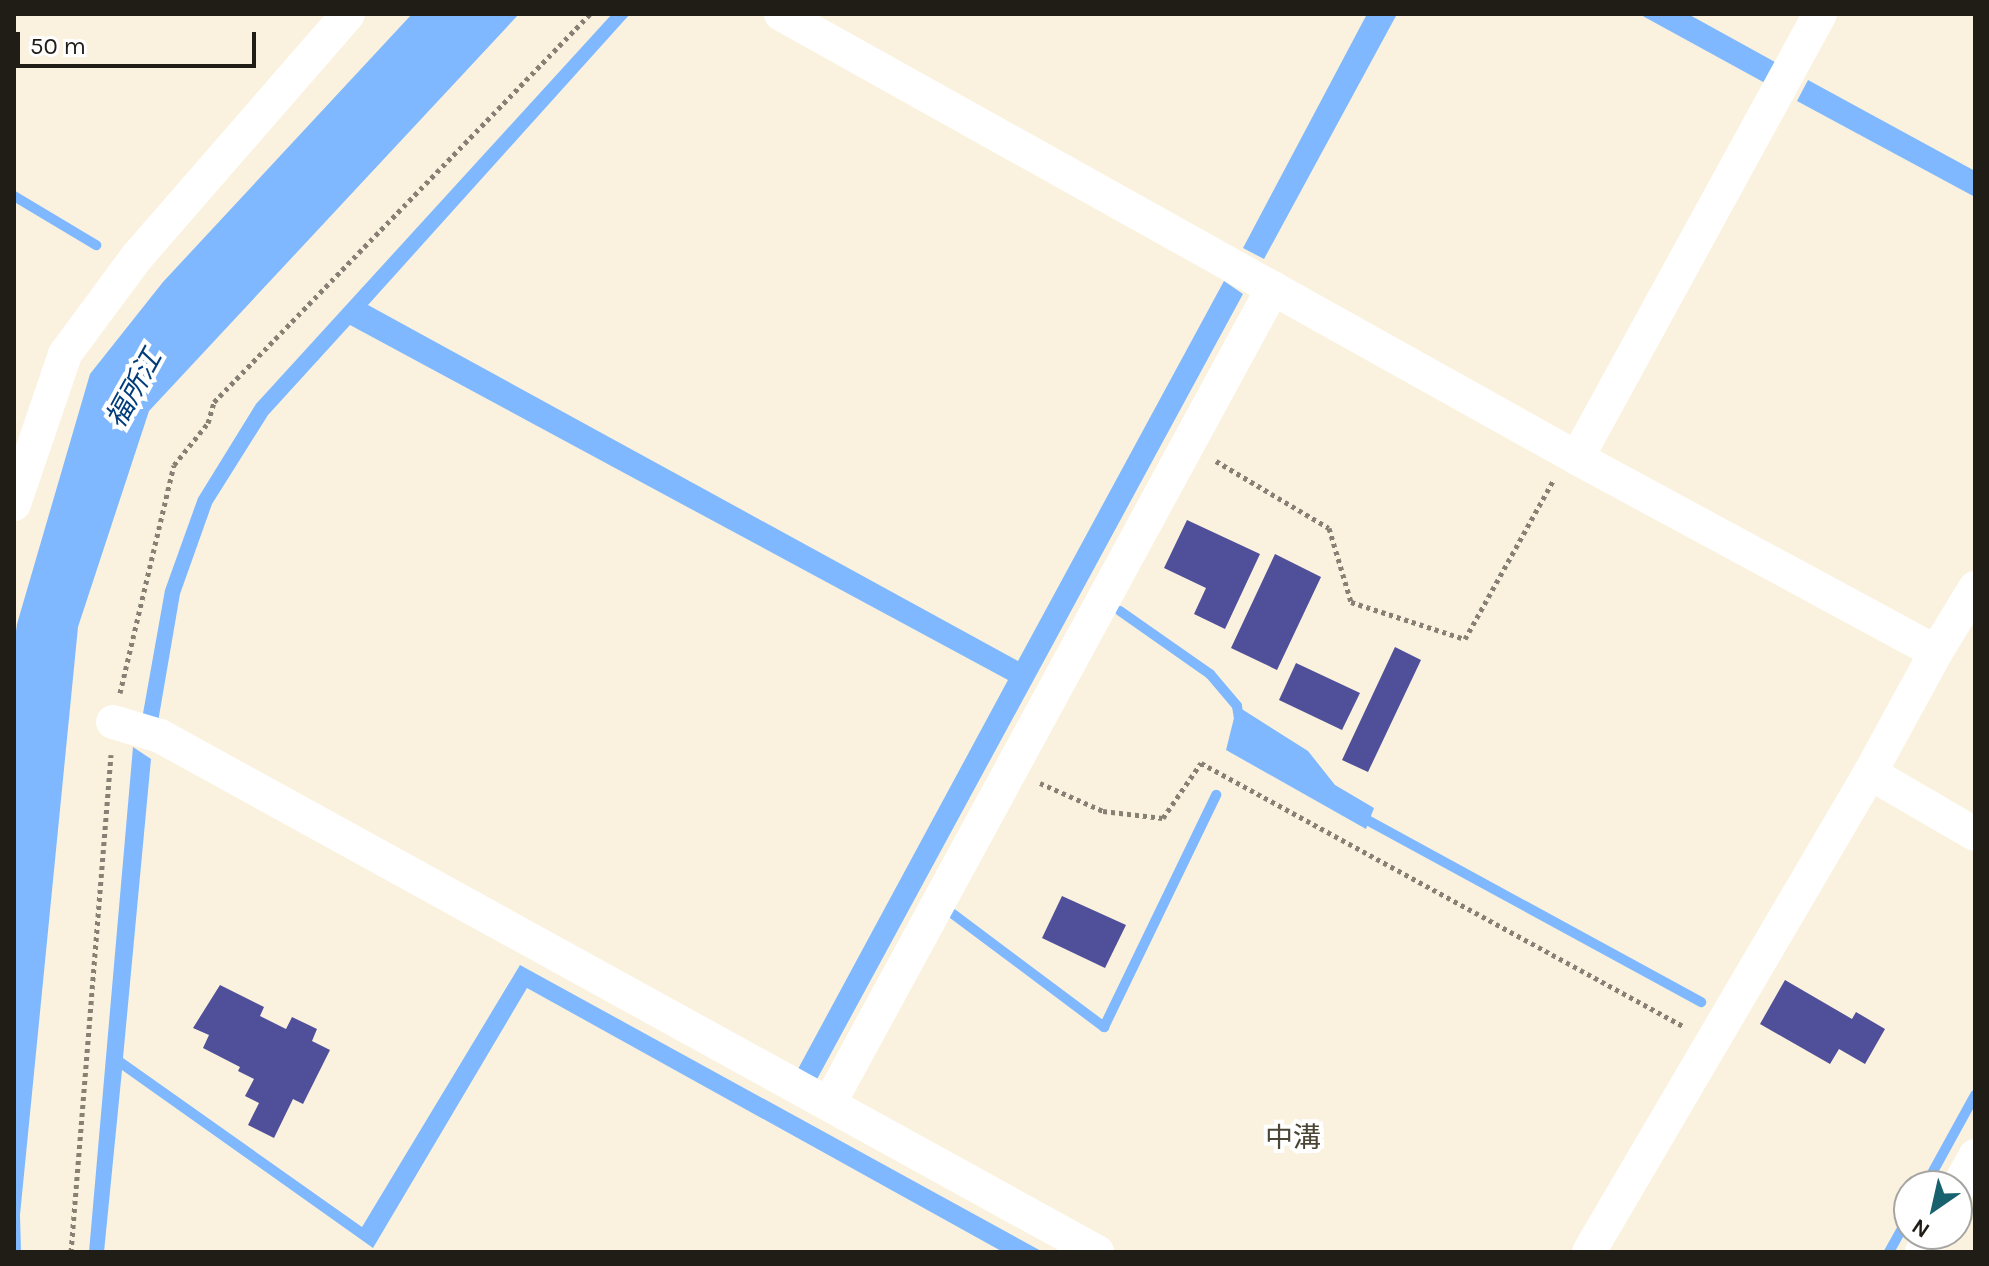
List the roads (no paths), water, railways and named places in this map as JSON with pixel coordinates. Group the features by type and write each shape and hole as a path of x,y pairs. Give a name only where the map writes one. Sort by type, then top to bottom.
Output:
{"street":[{"path":"14,504 65,354 136,258 348,14"},
{"path":"781,14 1573,455 1936,652"},
{"path":"1573,455 1820,14"},
{"path":"829,1104 1273,288"},
{"path":"1589,1252 1975,588"},
{"path":"113,722 160,736 1097,1252"},
{"path":"1870,773 1975,834"}],"water":[{"name":"福所江","path":"412,14 519,14 149,411 78,627 20,1215 21,1252 14,1252 14,645 17,624 90,374 163,282"},
{"path":"612,14 630,14 368,305 1018,661 1224,281 1243,294 816,1081 798,1069 1008,680 350,325 268,415 212,504 180,594 158,722 142,719 165,590 198,498 256,404"},
{"path":"1367,14 1397,14 1264,259 1243,248"},
{"path":"1639,14 1688,14 1775,62 1765,83"},
{"path":"1808,80 1975,171 1975,197 1797,101"},
{"path":"1237,706 1308,751 1335,785 1374,808 1366,829 1226,750"},
{"path":"133,747 151,759 123,1058 362,1227 520,965 1043,1252 1003,1252 527,988 373,1248 122,1070 104,1252 89,1252"}],"waterway":[{"path":"14,196 96,245"},
{"path":"1120,611 1210,674 1237,706 1239,719"},
{"path":"953,914 1104,1027 1216,795"},
{"path":"1358,815 1701,1002"},
{"path":"1934,1170 1975,1095"},
{"path":"1889,1252 1893,1245"}],"district":[{"name":"中溝","path":"1293,1138"}]}
